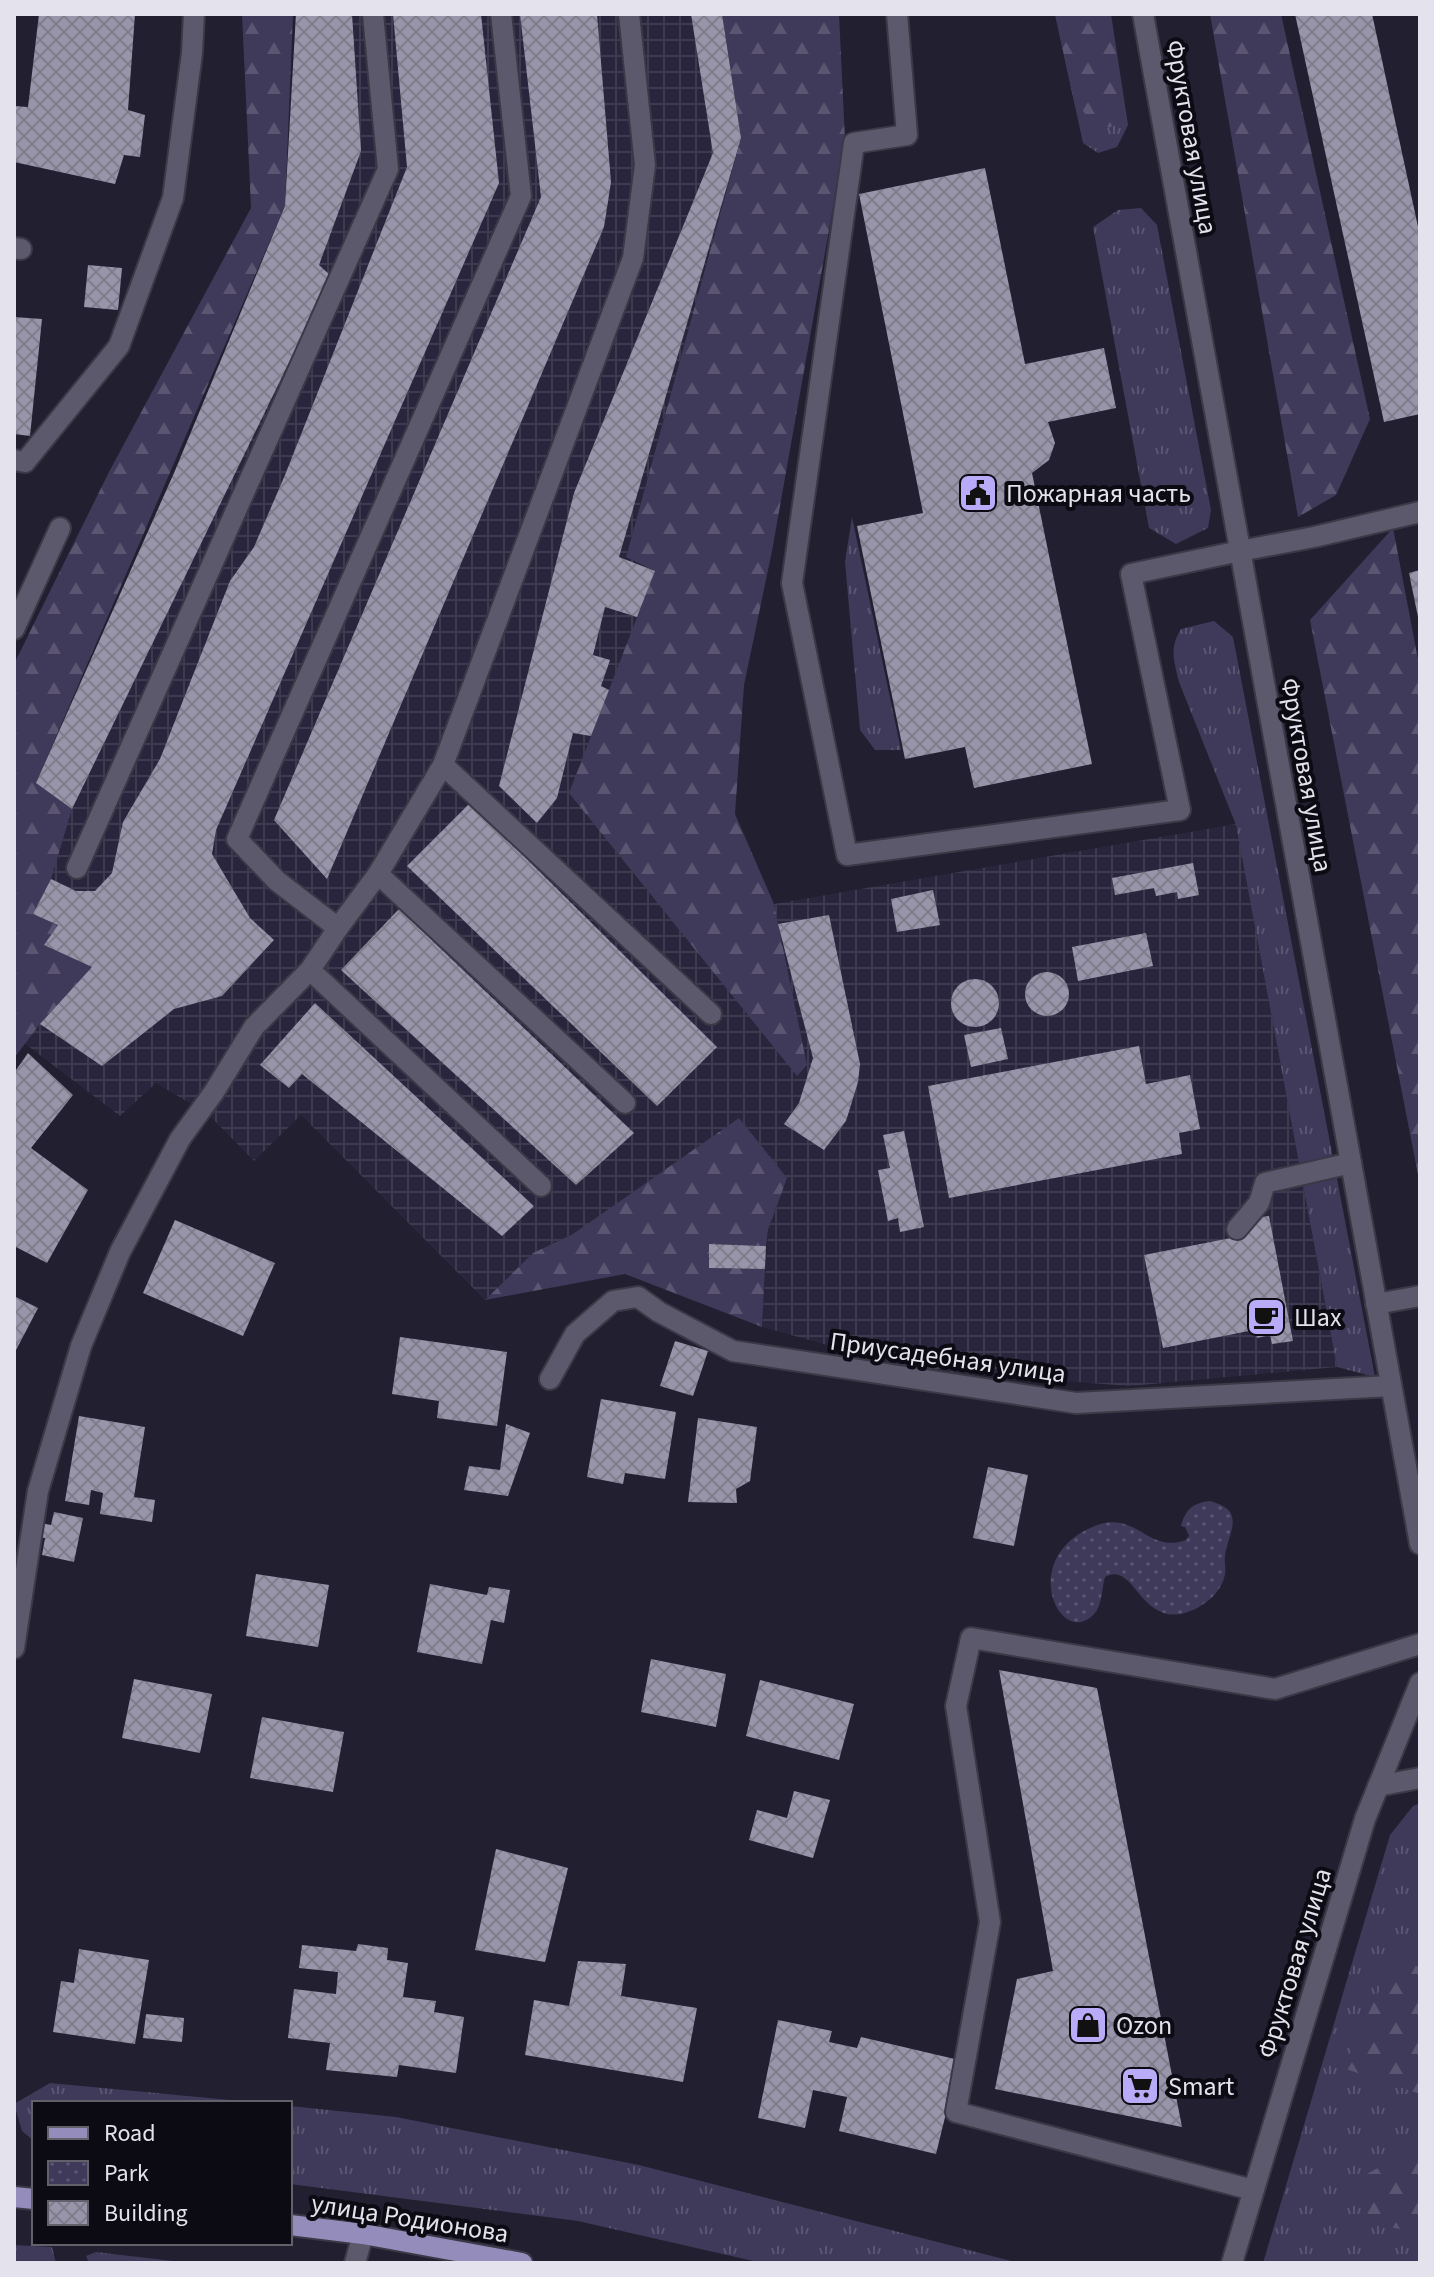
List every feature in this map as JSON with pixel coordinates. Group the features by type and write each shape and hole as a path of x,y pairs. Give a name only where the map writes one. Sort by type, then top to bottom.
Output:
{"main road":[{"name":"улица Родионова","path":"292,2225 363,2234 522,2263"}],"street":[{"path":"14,460 25,462 119,346 173,198 192,53 194,14"},
{"path":"77,868 388,169 373,14"},
{"path":"338,928 277,881 237,839 521,196 501,14"},
{"path":"14,1648 38,1491 81,1346 120,1252 180,1139 214,1092 254,1027 310,970 378,874 443,765 633,258 645,165 629,14"},
{"path":"897,14 907,135 854,143 792,583 847,855 1180,810 1131,574 1420,512"},
{"name":"Фруктовая улица","path":"1143,14 1420,1544"},
{"path":"14,629 60,528"},
{"path":"443,765 711,1014"},
{"path":"378,874 625,1103"},
{"path":"310,970 541,1186"},
{"path":"1237,1229 1259,1203 1265,1183 1351,1163"},
{"path":"1376,1304 1420,1296"},
{"name":"Приусадебная улица","path":"550,1379 575,1334 613,1301 638,1297 659,1312 733,1351 1076,1403 1391,1386"},
{"path":"1253,2190 956,2112 990,1922 956,1706 971,1638 1275,1689 1420,1644"},
{"name":"Фруктовая улица","path":"1232,2263 1365,1819 1420,1683"},
{"path":"1378,1786 1420,1778"},
{"path":"355,2263 363,2234"}],"shaded area":[{"path":"296,14 721,14 741,138 626,556 655,571 807,1065 774,904 1236,824 1337,1367 1130,1386 918,1370 762,1327 768,1230 787,1178 573,1234 533,1253 485,1300 301,1115 254,1161 208,1114 156,1083 120,1116 24,1043 14,833 174,473 285,206"}],"green space":[{"path":"242,14 293,14 285,206 36,783 72,809 51,879 33,914 58,925 44,945 92,967 14,1058 14,664 109,472 251,208"},
{"path":"722,14 839,14 845,140 772,551 744,685 735,814 774,904 807,1065 797,1076 569,793 655,571 626,557 741,138"},
{"path":"1055,14 1111,14 1128,125 1117,147 1098,153 1083,143"},
{"path":"1055,14 1099,14 1111,24 1126,116 1109,128 1075,106"},
{"path":"1210,14 1281,14 1370,419 1336,495 1298,517"},
{"path":"1141,208 1157,225 1211,510 1208,528 1176,544 1149,528 1093,227 1118,210"},
{"path":"852,517 901,750 875,750 860,730 845,562"},
{"path":"1393,528 1420,670 1420,1185 1310,620"},
{"path":"1214,621 1233,637 1375,1377 1337,1367 1236,825 1176,668 1174,649 1181,629"},
{"path":"739,1118 787,1178 768,1230 766,1246 710,1244 709,1268 765,1269 762,1327 625,1274 485,1300 533,1253 573,1234"},
{"path":"1209,1501 1228,1510 1233,1522 1223,1580 1218,1591 1204,1604 1175,1614 1161,1612 1116,1574 1105,1577 1097,1610 1082,1622 1070,1621 1060,1612 1053,1598 1051,1581 1055,1562 1067,1544 1088,1529 1104,1523 1130,1526 1161,1541 1172,1543 1186,1540 1189,1536 1185,1527 1181,1526 1185,1516 1190,1508"},
{"path":"1420,1803 1420,2263 1263,2263 1390,1835 1413,1806"},
{"path":"1393,1961 1420,1967 1420,2094 1343,2068"},
{"path":"50,2083 239,2101 32,2101 32,2139 22,2131 14,2104"},
{"path":"292,2106 396,2117 639,2165 1019,2263 762,2263 578,2221 292,2184"},
{"path":"1420,2128 1420,2234 1391,2227 1363,2211 1363,2176 1413,2149"},
{"path":"14,2245 52,2247 56,2263 14,2263"},
{"path":"96,2252 190,2263 89,2263 86,2256"}],"building":[{"path":"39,14 135,14 128,110 145,115 140,157 124,155 115,184 14,162 14,106 28,107"},
{"path":"296,14 352,14 361,151 319,265 331,276 72,809 36,783 174,473 285,206"},
{"path":"393,14 481,14 499,183 216,830 212,854 250,918 274,940 222,996 174,1009 102,1066 40,1024 92,967 44,945 58,925 33,914 51,879 76,891 95,891 112,873 123,822 160,759 230,581 254,547 285,475 407,167"},
{"path":"520,14 597,14 611,182 604,227 327,879 274,820 541,197"},
{"path":"691,14 722,14 741,138 619,557 655,571 637,617 605,607 593,655 610,660 601,686 609,690 591,736 573,733 557,798 537,823 499,786 574,493 713,153"},
{"path":"1295,14 1372,14 1420,236 1420,414 1384,422"},
{"name":"Пожарная часть","path":"985,168 1025,364 1104,348 1116,408 1048,422 1055,443 1049,460 1032,473 1092,764 974,788 965,747 905,759 857,526 923,513 859,194"},
{"path":"88,265 122,268 118,310 84,307"},
{"path":"14,317 42,319 30,436 14,434"},
{"path":"1420,570 1420,622 1419,622 1409,573"},
{"path":"470,803 717,1047 657,1106 407,866"},
{"path":"1193,863 1199,895 1178,899 1177,892 1156,896 1154,888 1115,895 1112,878"},
{"path":"933,890 940,925 897,932 891,899"},
{"path":"399,909 634,1133 576,1185 341,970"},
{"path":"829,915 860,1064 846,1121 824,1150 784,1124 799,1103 813,1058 778,924"},
{"path":"1146,933 1153,966 1078,981 1072,947"},
{"path":"1047,972 1063,978 1069,994 1063,1010 1047,1016 1031,1010 1025,994 1031,978"},
{"path":"975,979 992,986 999,1003 992,1020 975,1027 958,1020 951,1003 958,986"},
{"path":"315,1003 534,1206 502,1236 302,1074 289,1088 260,1065"},
{"path":"1001,1028 1008,1059 971,1067 964,1035"},
{"path":"1139,1046 1146,1084 1190,1075 1200,1129 1179,1133 1182,1154 949,1198 928,1086"},
{"path":"28,1053 73,1095 31,1148 88,1190 47,1263 14,1246 14,1073"},
{"path":"904,1131 924,1227 900,1232 898,1218 888,1221 878,1170 890,1168 883,1135"},
{"path":"1269,1216 1293,1341 1272,1344 1270,1335 1257,1338 1254,1330 1163,1348 1144,1255 1236,1237 1252,1218"},
{"path":"175,1220 275,1263 243,1336 143,1293"},
{"path":"709,1244 766,1246 765,1269 709,1268"},
{"path":"14,1296 38,1308 14,1354"},
{"path":"400,1337 507,1352 497,1426 437,1418 439,1401 392,1394"},
{"path":"675,1341 708,1351 693,1396 660,1386"},
{"path":"601,1399 676,1412 665,1479 625,1473 623,1484 587,1477"},
{"path":"79,1416 145,1427 134,1497 155,1500 152,1522 100,1514 103,1493 91,1490 89,1505 65,1501"},
{"path":"698,1418 757,1427 750,1481 736,1489 737,1503 688,1502"},
{"path":"506,1424 530,1433 508,1496 464,1490 469,1466 500,1470"},
{"path":"988,1467 1028,1475 1014,1546 973,1538"},
{"path":"54,1512 83,1518 74,1562 42,1555 45,1538 38,1537 40,1523 51,1525"},
{"path":"256,1574 329,1585 318,1647 246,1636"},
{"path":"430,1584 487,1595 489,1587 510,1590 504,1623 491,1620 482,1664 417,1652"},
{"path":"651,1659 726,1674 716,1727 641,1712"},
{"path":"999,1670 1097,1688 1182,2127 995,2089 1017,1979 1053,1971"},
{"path":"134,1679 212,1694 200,1753 122,1738"},
{"path":"760,1680 854,1704 839,1760 746,1736"},
{"path":"262,1717 344,1732 333,1792 250,1778"},
{"path":"794,1791 830,1800 813,1858 749,1840 757,1810 787,1818"},
{"path":"496,1849 568,1868 545,1962 475,1950"},
{"path":"358,1944 388,1948 387,1960 408,1963 403,1997 436,2001 434,2012 464,2017 456,2073 399,2065 397,2077 326,2070 330,2043 288,2038 294,1989 336,1994 338,1972 299,1968 302,1945 356,1951"},
{"path":"79,1949 149,1960 135,2044 53,2032 61,1981 74,1983"},
{"path":"578,1961 626,1964 621,1996 697,2008 683,2082 525,2055 534,2000 569,2006"},
{"path":"146,2014 184,2018 182,2042 143,2038"},
{"path":"778,2020 832,2031 829,2042 857,2048 861,2037 959,2060 936,2154 839,2131 847,2097 813,2090 805,2128 758,2118"}],"place":[{"name":"Пожарная часть","path":"978,493"},
{"name":"Шах","path":"1266,1317"},
{"name":"Ozon","path":"1088,2025"},
{"name":"Smart","path":"1140,2086"}]}
